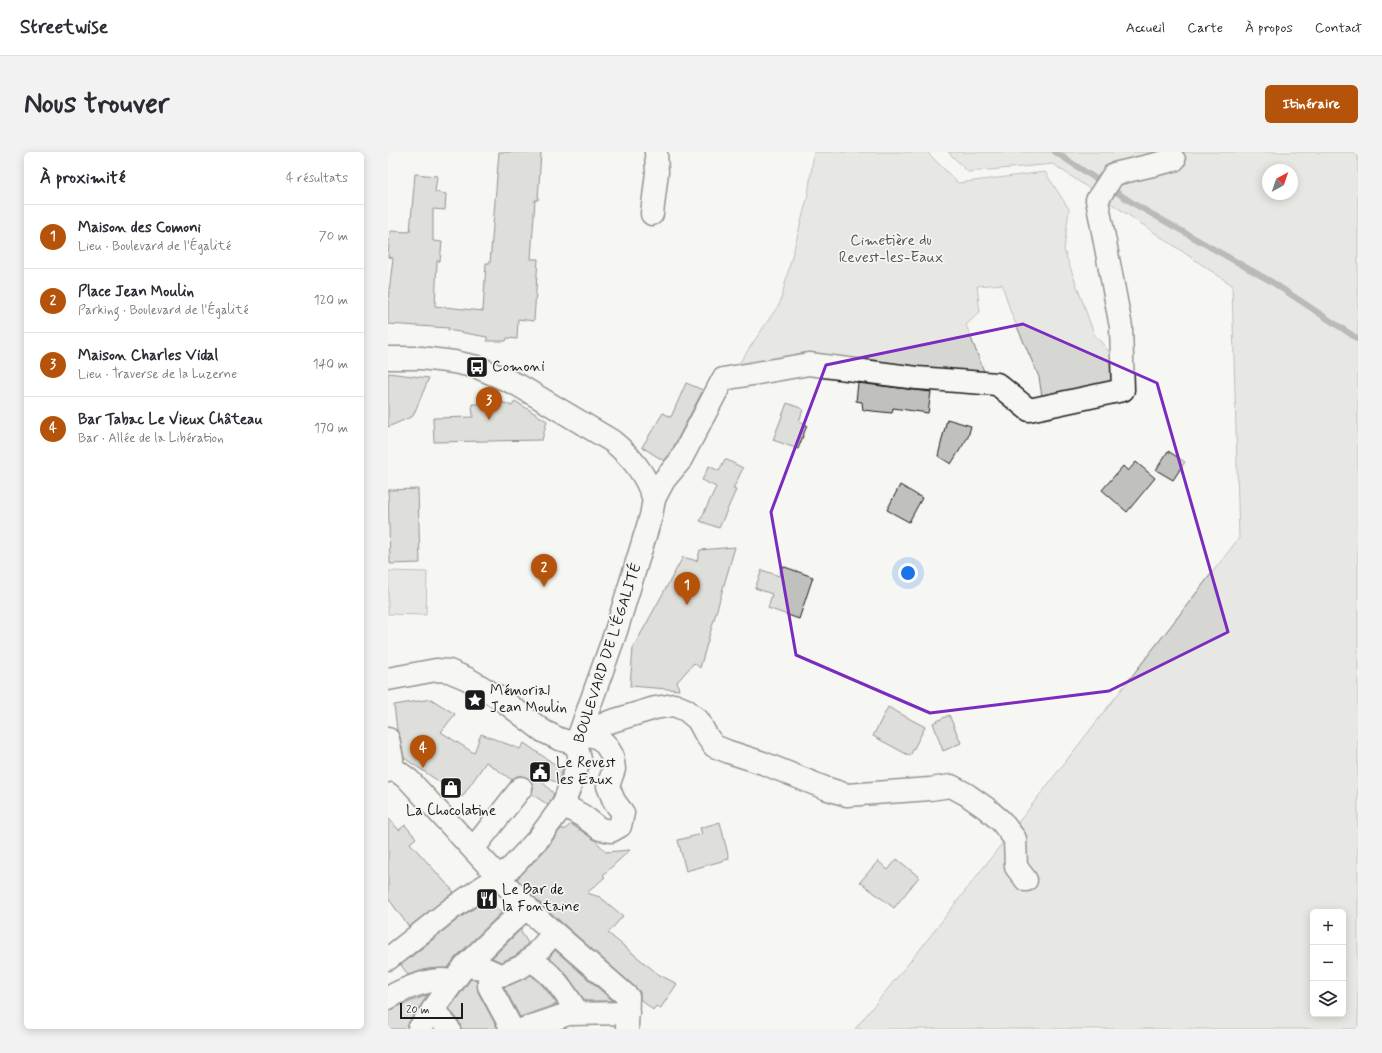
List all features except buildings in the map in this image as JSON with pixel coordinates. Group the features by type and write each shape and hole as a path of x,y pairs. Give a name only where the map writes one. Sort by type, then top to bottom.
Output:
{"street":[{"path":"652,214 657,172 656,152"},
{"name":"BOULEVARD DE L'ÉGALITÉ","path":"388,959 451,909 512,867 538,839 563,805 580,759 581,739 651,516 654,499 664,480 680,461 723,379 809,364 917,378 997,384 1029,410 1123,390 1121,327 1097,200 1114,174 1174,160"},
{"path":"388,358 421,358 454,362 477,367 518,385 612,441 625,451 638,466 654,499"},
{"path":"388,679 436,670 449,671 468,679 501,699 543,731 559,739 599,738 606,745 612,755 614,769 608,786 614,801 623,813 620,826 611,831 600,829 583,816 563,805"},
{"path":"581,739 595,728 609,722 655,708 674,706 686,710 698,720 714,746 847,795 951,786 966,794 1001,821 1015,839 1016,867 1026,880"},
{"path":"388,739 396,773 473,849 526,907 554,933 628,1013"},
{"path":"473,849 521,788"},
{"path":"419,1029 459,974 484,946 526,907"},
{"path":"388,998 400,991 431,981 484,968 500,975 505,974 521,967 530,960 554,933"},
{"path":"530,960 540,966 561,986 583,1013"},
{"path":"494,973 489,980 489,986 512,1029"},
{"path":"433,1009 449,1029"},
{"path":"524,1029 568,1014 628,1013"}],"highlighted area":[{"path":"1023,324 1157,383 1228,632 1109,691 930,713 796,655 771,512 826,365"}],"green space":[{"name":"Cimetière du Revest-les-Eaux","path":"814,152 927,152 958,183 1045,172 1069,209 1064,250 1094,334 1113,356 1114,382 1043,404 1039,377 1011,313 1002,284 977,286 980,312 966,325 985,374 736,368 780,303 808,195"},
{"path":"948,152 1358,152 1358,1029 855,1029 921,948 1239,538 1232,285 1053,164 968,172"},
{"path":"388,571 427,572 426,615 388,614"}],"waterway":[{"path":"1055,152 1136,205 1272,282 1358,339"}],"place":[{"name":"Comoni","path":"477,367"},
{"name":"Maison Charles Vidal","path":"489,420"},
{"name":"Place Jean Moulin","path":"544,587"},
{"name":"Maison des Comoni","path":"687,605"},
{"name":"Mémorial Jean Moulin","path":"475,700"},
{"name":"Bar Tabac Le Vieux Château","path":"423,768"},
{"name":"Le Revest les Eaux","path":"540,772"},
{"name":"La Chocolatine","path":"451,788"},
{"name":"Le Bar de la Fontaine","path":"487,899"}]}
